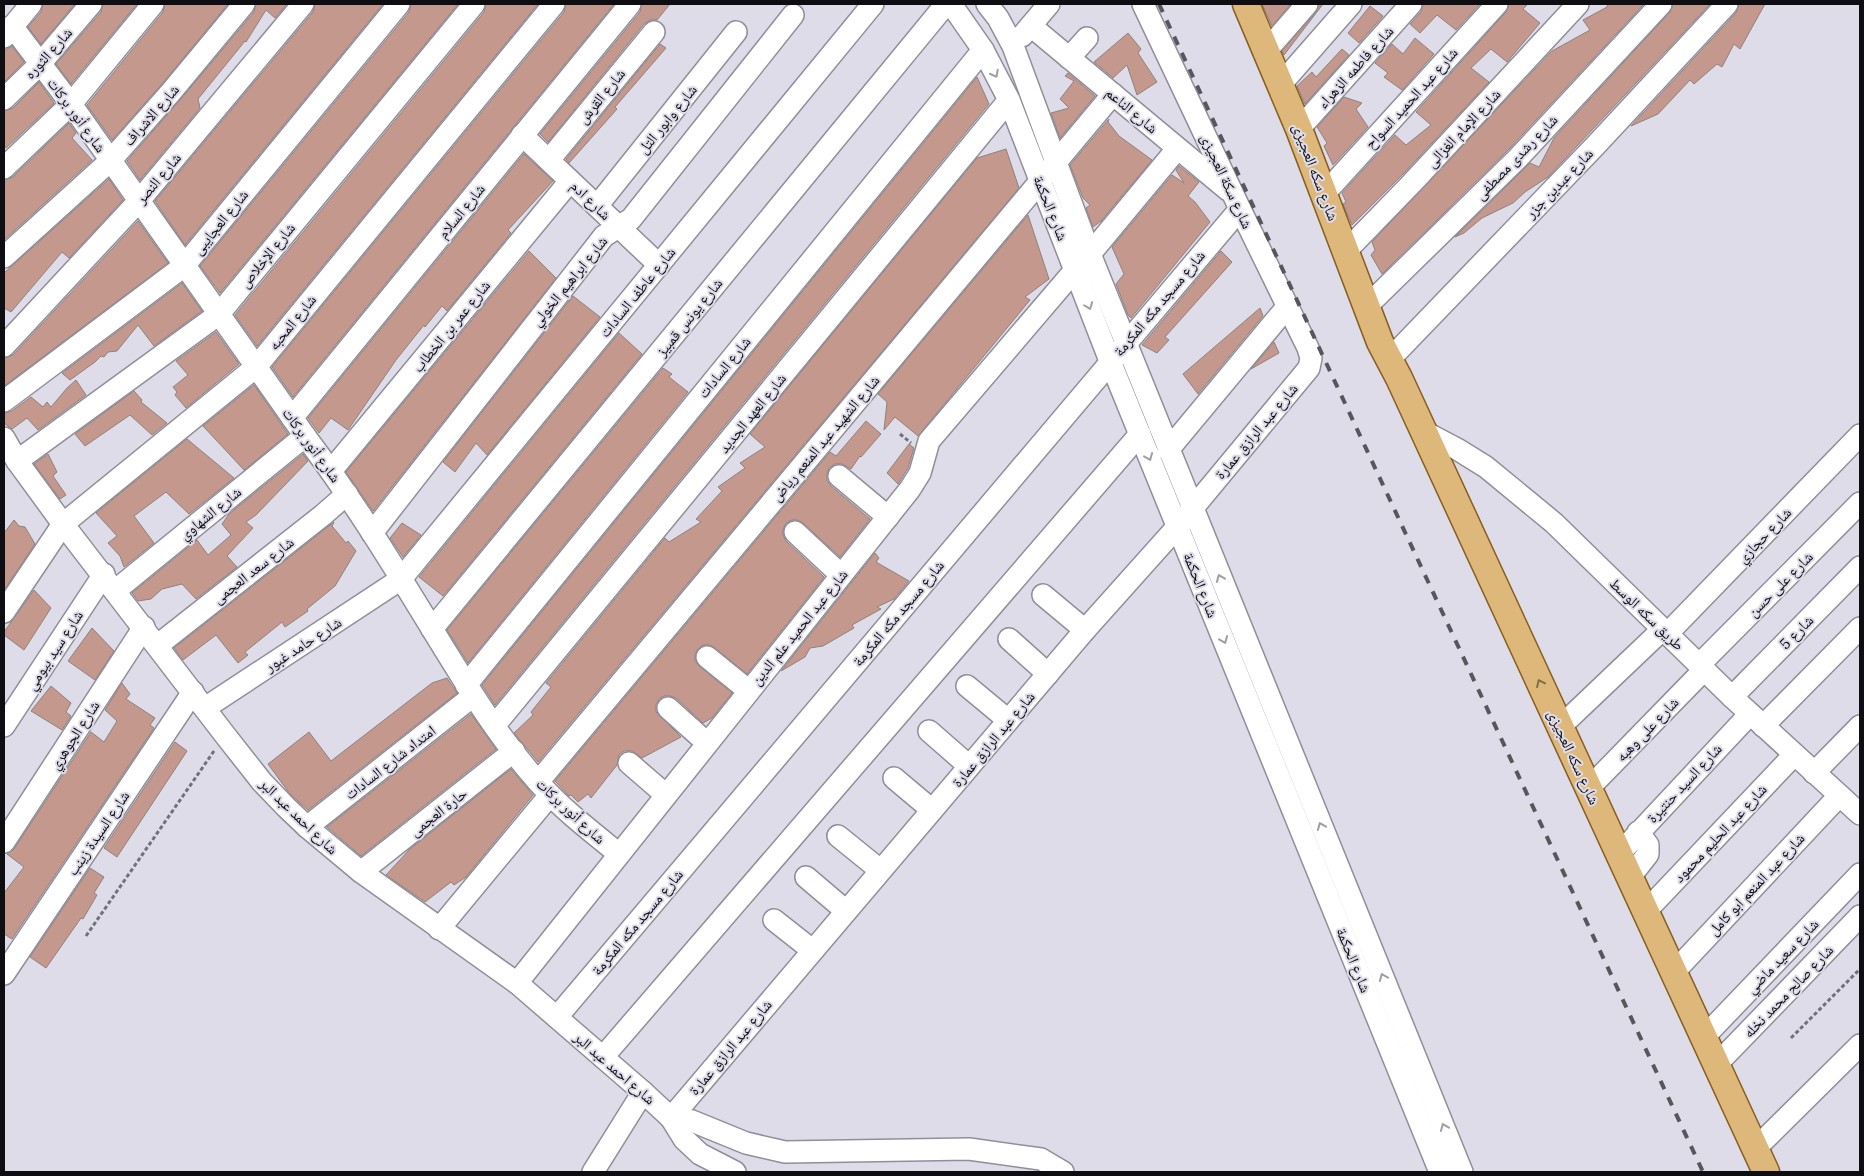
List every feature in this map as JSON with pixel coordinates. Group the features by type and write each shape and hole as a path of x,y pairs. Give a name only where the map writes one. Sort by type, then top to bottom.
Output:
{"main road":[{"name":"شارع سكه العجيزى","path":"1246,4 1267,50 1325,193 1385,351 1704,1037 1752,1160"},
{"name":"شارع سكه العجيزى","path":"1385,351 1383,370 1390,399 1546,738 1614,879 1704,1077 1752,1160 1766,1172"}],"street":[{"path":"8,31 31,4"},
{"name":"شارع الثوره","path":"4,99 40,64 91,4"},
{"path":"4,168 71,104 153,4"},
{"name":"شارع الاشراف","path":"4,257 110,161 172,92 244,4"},
{"name":"شارع النصر","path":"4,346 138,202 303,4"},
{"name":"شارع العجايبى","path":"4,401 184,266 399,4"},
{"name":"شارع الإخلاص","path":"17,461 219,314 474,4"},
{"name":"شارع المحبه","path":"4,612 63,524 256,367 554,4"},
{"name":"شارع السلام","path":"292,418 630,4"},
{"name":"شارع عاطف السادات","path":"401,579 873,4"},
{"name":"شارع يونس قمبيز","path":"432,629 946,4"},
{"name":"شارع الحكمة","path":"951,4 983,50 1009,100 1110,361 1440,1172"},
{"path":"1013,46 1049,4"},
{"name":"شارع سكة العجيزى","path":"1143,4 1311,358"},
{"path":"1267,50 1307,4"},
{"path":"1281,84 1351,4"},
{"name":"شارع فاطمه الزهراء","path":"1299,129 1410,4"},
{"name":"شارع عبد الحميد السواح","path":"1325,193 1497,4"},
{"name":"شارع الإمام الغزالى","path":"1346,251 1412,184 1578,4"},
{"name":"شارع رشدى مصطفى","path":"1367,306 1518,158 1661,4"},
{"name":"شارع عبدين جزر","path":"1385,351 1595,146 1727,4"},
{"name":"شارع الحكمة","path":"999,9 1090,254 1168,450 1462,1172"},
{"name":"شارع ابراهيم الخولي","path":"372,533 604,236 631,219 793,15"},
{"name":"شارع الناعم","path":"1030,26 1177,149 1236,202"},
{"name":"شارع أنور بركات","path":"8,31 40,64 71,104 138,202 331,471 470,690 514,751 544,788 618,854"},
{"name":"شارع القرش","path":"549,160 654,32"},
{"name":"شارع وابور التل","path":"597,206 736,32"},
{"path":"1069,58 1087,38"},
{"name":"شارع السادات","path":"470,690 983,50"},
{"name":"شارع الشهيد عبد المنعم رياض","path":"439,929 544,788 1055,161 1112,94"},
{"name":"شارع العهد الجديد","path":"495,725 1009,100"},
{"name":"شارع ادم","path":"522,135 659,265"},
{"path":"1090,254 1177,149"},
{"name":"شارع عمر بن الخطاب","path":"331,471 570,181"},
{"name":"شارع مسجد مكه المكرمة","path":"557,1017 1126,344 1236,202"},
{"name":"شارع عبد الحميد علم الدين","path":"516,983 910,489 920,473 929,441 1076,270"},
{"path":"1168,450 1287,307"},
{"name":"شارع عبد الرازق عمارة","path":"671,1118 1085,630 1178,526 1309,368 1311,358"},
{"name":"طريق سكه الوسط","path":"1421,430 1457,448 1509,486 1554,523 1756,720 1860,814"},
{"path":"603,1057 1140,434"},
{"name":"شارع الشهاوي","path":"110,582 305,436"},
{"name":"شارع حجازي","path":"1560,727 1665,632 1860,436"},
{"name":"شارع احمد عبد البر","path":"4,438 17,461 63,524 110,582 262,782 307,827 361,872 516,983 557,1017 671,1118 684,1140 700,1154 735,1172"},
{"path":"839,476 888,517"},
{"name":"شارع سعد العجمى","path":"158,645 347,494"},
{"name":"شارع على حسن","path":"1702,668 1860,503"},
{"path":"795,532 841,575"},
{"name":"شارع 5","path":"1732,697 1860,567"},
{"name":"شارع حامد غبور","path":"199,700 401,579"},
{"name":"شارع سيد بيومي","path":"4,726 110,582"},
{"path":"1043,595 1085,630"},
{"name":"شارع الجوهري","path":"4,842 144,627"},
{"name":"شارع السيد حنتيرة","path":"1625,865 1648,854 1648,845 1638,832 1756,720 1860,628"},
{"path":"1009,639 1048,674"},
{"path":"707,657 749,691"},
{"name":"شارع على وهبه","path":"1589,788 1702,668"},
{"path":"967,686 1008,720"},
{"name":"امتداد شارع السادات","path":"307,827 470,690"},
{"name":"شارع السيدة زينب","path":"4,974 199,700"},
{"path":"668,708 707,743"},
{"path":"1814,773 1860,726"},
{"path":"929,731 969,766"},
{"name":"حارة العجمى","path":"361,872 514,751"},
{"name":"شارع عبد الحليم محمود","path":"1646,911 1794,755"},
{"path":"630,764 666,795"},
{"path":"894,778 932,810"},
{"name":"شارع عبد المنعم ابو كامل","path":"1674,972 1839,796"},
{"path":"838,836 880,870"},
{"name":"شارع سعيد ماضي","path":"1704,1037 1860,874"},
{"path":"806,877 846,910"},
{"name":"شارع صالح محمد نخله","path":"1716,1065 1860,916"},
{"path":"774,920 812,950"},
{"path":"1752,1160 1860,1045"},
{"path":"593,1172 643,1092"},
{"path":"671,1118 692,1120 746,1142 784,1152 969,1149 1040,1159 1064,1172"}],"path":[{"path":"86,936 225,735"},
{"path":"1791,1038 1860,969"}],"building":[{"path":"43,4 75,4 41,44 28,27 41,12"},
{"path":"103,4 137,4 71,84 56,64 101,12"},
{"path":"165,4 228,4 162,84 112,140 87,105 163,12"},
{"path":"256,4 287,4 275,18 266,10 246,42 198,99 200,108 140,180 127,161 254,12"},
{"path":"315,4 383,4 185,245 155,201 313,12"},
{"path":"411,4 458,4 220,293 200,266 409,12"},
{"path":"486,4 538,4 257,346 235,315 484,12"},
{"path":"566,4 614,4 293,397 272,367 564,12"},
{"path":"642,4 670,4 657,20 650,20 644,24 548,142 540,134 640,12"},
{"path":"1262,4 1291,4 1272,26"},
{"path":"1319,4 1323,4 1284,55 1282,51 1316,12"},
{"path":"1423,4 1480,4 1456,30 1437,15 1420,33 1410,24 1421,12"},
{"path":"1509,4 1528,4 1523,9 1540,23 1507,62 1491,49 1471,68 1489,82 1403,174 1352,225 1343,204 1346,202 1342,193 1395,135 1406,145 1431,125 1416,112 1506,12"},
{"path":"1608,4 1644,4 1509,149 1382,274 1371,255 1375,250 1372,242 1552,51 1590,30 1583,20 1607,7"},
{"path":"1673,4 1710,4 1548,177 1525,192 1513,203 1482,218 1464,233 1455,237 1530,163 1539,167 1554,138 1670,12"},
{"path":"1739,4 1765,4 1740,49 1734,44 1722,67 1717,64 1694,84 1690,80 1658,114 1631,126 1736,13"},
{"path":"1370,6 1383,16 1359,43 1348,33"},
{"path":"1128,33 1141,49 1138,53 1157,82 1137,95 1127,65 1113,78 1094,62"},
{"path":"1415,38 1434,54 1402,90 1384,77 1388,73 1375,63 1392,44 1403,54"},
{"path":"660,44 666,48 615,107 617,109 569,163 566,159"},
{"path":"12,46 24,62 4,82 4,51"},
{"path":"1342,49 1349,55 1305,104 1297,86 1312,72 1316,77"},
{"path":"1068,73 1095,96 1060,138 1051,113 1069,108 1060,99 1074,81 1065,76"},
{"path":"977,77 989,104 495,705 482,685"},
{"path":"39,82 54,103 6,148 4,146 4,111 13,108"},
{"path":"1344,97 1362,103 1356,109 1368,127 1333,165 1324,146 1327,143 1317,127"},
{"path":"1109,119 1108,122 1119,136 1152,160 1101,221 1093,227 1086,208 1090,205 1083,198 1070,165"},
{"path":"69,123 76,133 72,138 92,160 4,240 4,180 13,177"},
{"path":"1006,149 1019,188 538,762 514,733 533,715 531,712 551,687 546,683 665,538 669,542 701,522 696,519 722,491 718,487 745,468 740,463 765,447 750,434 977,158"},
{"path":"524,154 553,181 508,230 511,233 447,311 442,306 425,327 424,325 396,360 348,430 331,418 319,433 308,418"},
{"path":"1179,166 1199,182 1188,196 1210,222 1131,318 1128,315 1116,284 1124,274 1112,247 1172,175 1184,183 1176,170"},
{"path":"109,179 123,200 69,258 62,252 11,312 4,308 4,273"},
{"path":"1028,215 1049,279 1025,297 1030,300 918,436 895,417 884,430 887,402 878,394"},
{"path":"138,221 168,263 4,386 4,358 13,355"},
{"path":"529,251 556,278 373,511 346,472"},
{"path":"1221,251 1232,262 1165,337 1169,340 1157,353 1142,345"},
{"path":"182,283 202,311 154,346 138,325 117,351 108,352 104,357 101,356 70,380 62,373"},
{"path":"573,296 600,317 487,455 476,443 455,472 443,462"},
{"path":"1260,308 1263,316 1198,394 1183,374"},
{"path":"216,332 239,364 186,408 175,395 177,392 173,387 188,375 176,361"},
{"path":"619,333 642,354 443,596 419,577"},
{"path":"1274,342 1279,353 1251,369"},
{"path":"663,368 672,374 669,377 688,392 468,663 447,630"},
{"path":"76,380 86,395 38,430 27,418 12,429 4,423 4,413 12,411 31,397 43,407 47,402 51,407"},
{"path":"254,385 288,434 244,470 203,426"},
{"path":"134,391 142,400 141,402 167,423 152,435 130,415 85,446 75,434"},
{"path":"866,421 881,434 860,456 851,469 842,464 835,464 829,468 827,474 827,481 831,486 870,519 840,557 803,523 792,520 786,523 783,535 786,541 824,577 747,674 714,647 703,645 697,650 695,661 699,666 732,693 712,718 703,723 676,698 664,696 659,699 656,705 656,712 681,737 642,758 632,751 624,751 619,755 617,765 591,798 588,794 578,802 571,795 569,796 555,781 830,452 836,456"},
{"path":"187,439 234,478 189,514 166,492 134,516 154,543 124,567 120,556 108,543 117,536 96,513"},
{"path":"909,444 914,448 908,468 898,484 887,473"},
{"path":"48,454 57,472 53,476 66,495 60,499 34,464"},
{"path":"303,454 308,461 256,515 246,522 253,528 227,556 237,567 196,599 182,584 162,589 151,599 138,601 132,593 197,540 208,555 231,535 222,524 229,514"},
{"path":"14,520 19,526 25,527 35,544 4,590 4,533"},
{"path":"334,522 332,526 346,543 348,541 356,551 335,586 307,609 308,611 285,627 282,622 245,652 248,655 238,663 216,635 183,660 174,648"},
{"path":"402,523 421,535 403,557 390,538"},
{"path":"875,553 879,558 876,562 909,581 894,599 877,607 881,609 852,625 854,628 823,646 810,648 805,657 781,671"},
{"path":"34,590 51,608 24,650 4,635 4,632"},
{"path":"92,628 114,651 95,680 68,661"},
{"path":"447,678 457,693 308,810 290,794 268,764 309,732 331,761 432,683"},
{"path":"122,683 130,694 126,699 155,718 150,725 154,728 12,939 4,934 4,893 24,867 7,854 14,849 91,732 104,742 117,721 105,710"},
{"path":"51,686 71,703 66,712 71,716 62,730 31,711"},
{"path":"471,714 496,749 361,856 327,827"},
{"path":"175,742 187,751 117,857 104,848"},
{"path":"511,769 533,795 466,877 454,885 451,882 425,902 386,875 410,849"},
{"path":"90,868 104,877 94,893 97,895 83,919 81,918 46,968 30,957"}],"railway":[{"path":"1159,4 1703,1172"}]}
